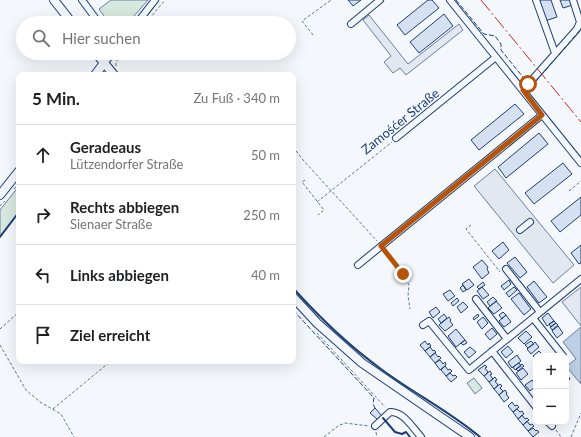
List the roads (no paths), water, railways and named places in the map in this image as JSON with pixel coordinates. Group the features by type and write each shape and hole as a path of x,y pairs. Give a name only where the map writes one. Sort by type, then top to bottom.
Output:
{"main road":[{"path":"54,0 67,16"},
{"path":"102,60 115,72"},
{"path":"97,72 104,63"},
{"path":"0,195 16,175"},
{"path":"296,300 322,328 362,363 470,437"}],"street":[{"path":"82,0 94,16"},
{"path":"142,16 155,0"},
{"path":"351,24 380,0"},
{"path":"450,0 581,163"},
{"path":"536,0 555,53"},
{"path":"523,90 577,29 580,22 573,0"},
{"name":"Zamośćer Straße","path":"396,138 496,57"},
{"path":"104,63 107,60"},
{"path":"358,265 542,115"},
{"path":"520,230 530,222"},
{"path":"506,269 540,312"},
{"path":"423,325 429,321 469,370 581,279"},
{"path":"476,299 507,338"},
{"path":"533,318 561,353"},
{"path":"492,351 533,403"},
{"path":"375,426 390,412 399,414 421,437"}],"water":[{"path":"581,327 581,384 569,370 569,364 576,359 563,342"}]}
